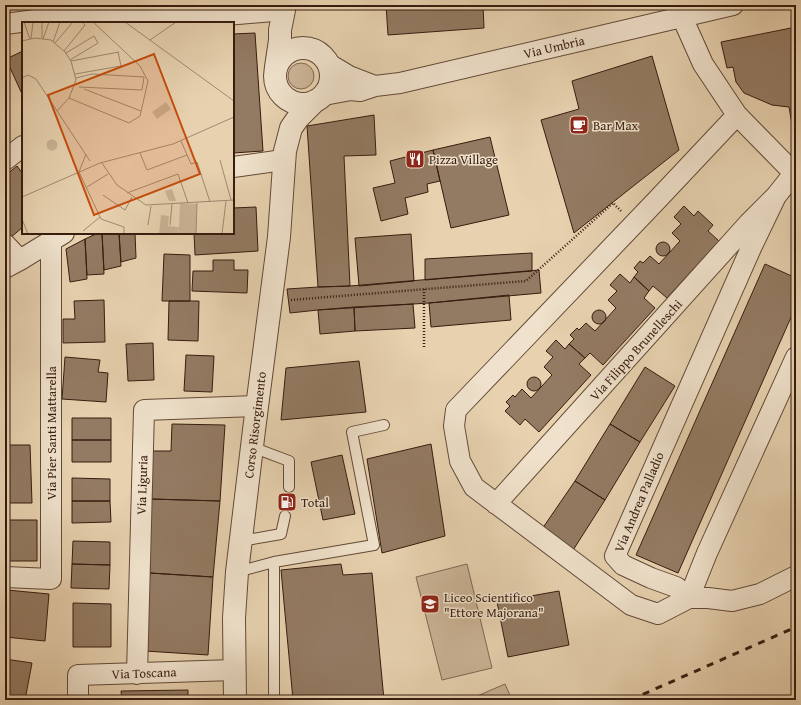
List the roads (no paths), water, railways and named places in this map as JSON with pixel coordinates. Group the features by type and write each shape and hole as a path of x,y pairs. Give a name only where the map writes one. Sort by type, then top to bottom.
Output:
{"street":[{"name":"Via Umbria","path":"319,98 351,90 360,91 375,86 400,83 682,17 709,8 733,5"},
{"path":"5,24 104,11 181,21 284,8"},
{"path":"284,8 290,21 304,40 323,55 331,70 331,81 327,91 319,98 306,104 296,103 288,99 281,93 277,85 275,76 284,8"},
{"path":"682,17 703,64 737,115 786,166 796,173 776,196"},
{"path":"276,67 287,52 296,48 305,47 314,49"},
{"name":"Via Umbria","path":"329,64 349,76 375,86"},
{"name":"Corso Risorgimento","path":"235,700 234,618 237,572 279,236 284,156 283,107 281,93"},
{"name":"Corso Risorgimento","path":"284,156 292,128 298,118 319,98"},
{"path":"737,115 456,410 454,426 460,461 474,487 631,605 658,614 689,598 732,600 760,594 796,576"},
{"path":"5,160 22,147"},
{"path":"234,167 284,156"},
{"name":"Via Filippo Brunelleschi","path":"496,504 750,222 776,196"},
{"name":"Via Andrea Palladio","path":"689,598 676,587 651,578 623,565 614,556 751,248 776,196"},
{"path":"5,244 12,264 57,237"},
{"name":"Via Pier Santi Mattarella","path":"5,577 51,579 57,237"},
{"path":"689,598 707,553 796,357"},
{"name":"Via Liguria","path":"137,674 144,410 257,406"},
{"name":"Via Toscana","path":"78,700 78,675 234,670"}],"lane":[{"path":"237,572 274,562 374,545 352,432 384,425"},
{"path":"252,447 289,461 289,487"},
{"path":"241,542 281,534 285,516"},
{"path":"274,562 274,700"}],"railway":[{"path":"630,700 796,627"}],"place":[{"name":"Bar Max","path":"579,125"},
{"name":"Pizza Village","path":"415,159"},
{"name":"Total","path":"287,502"},
{"name":"Liceo Scientifico \"Ettore Majorana\"","path":"430,604"}]}
